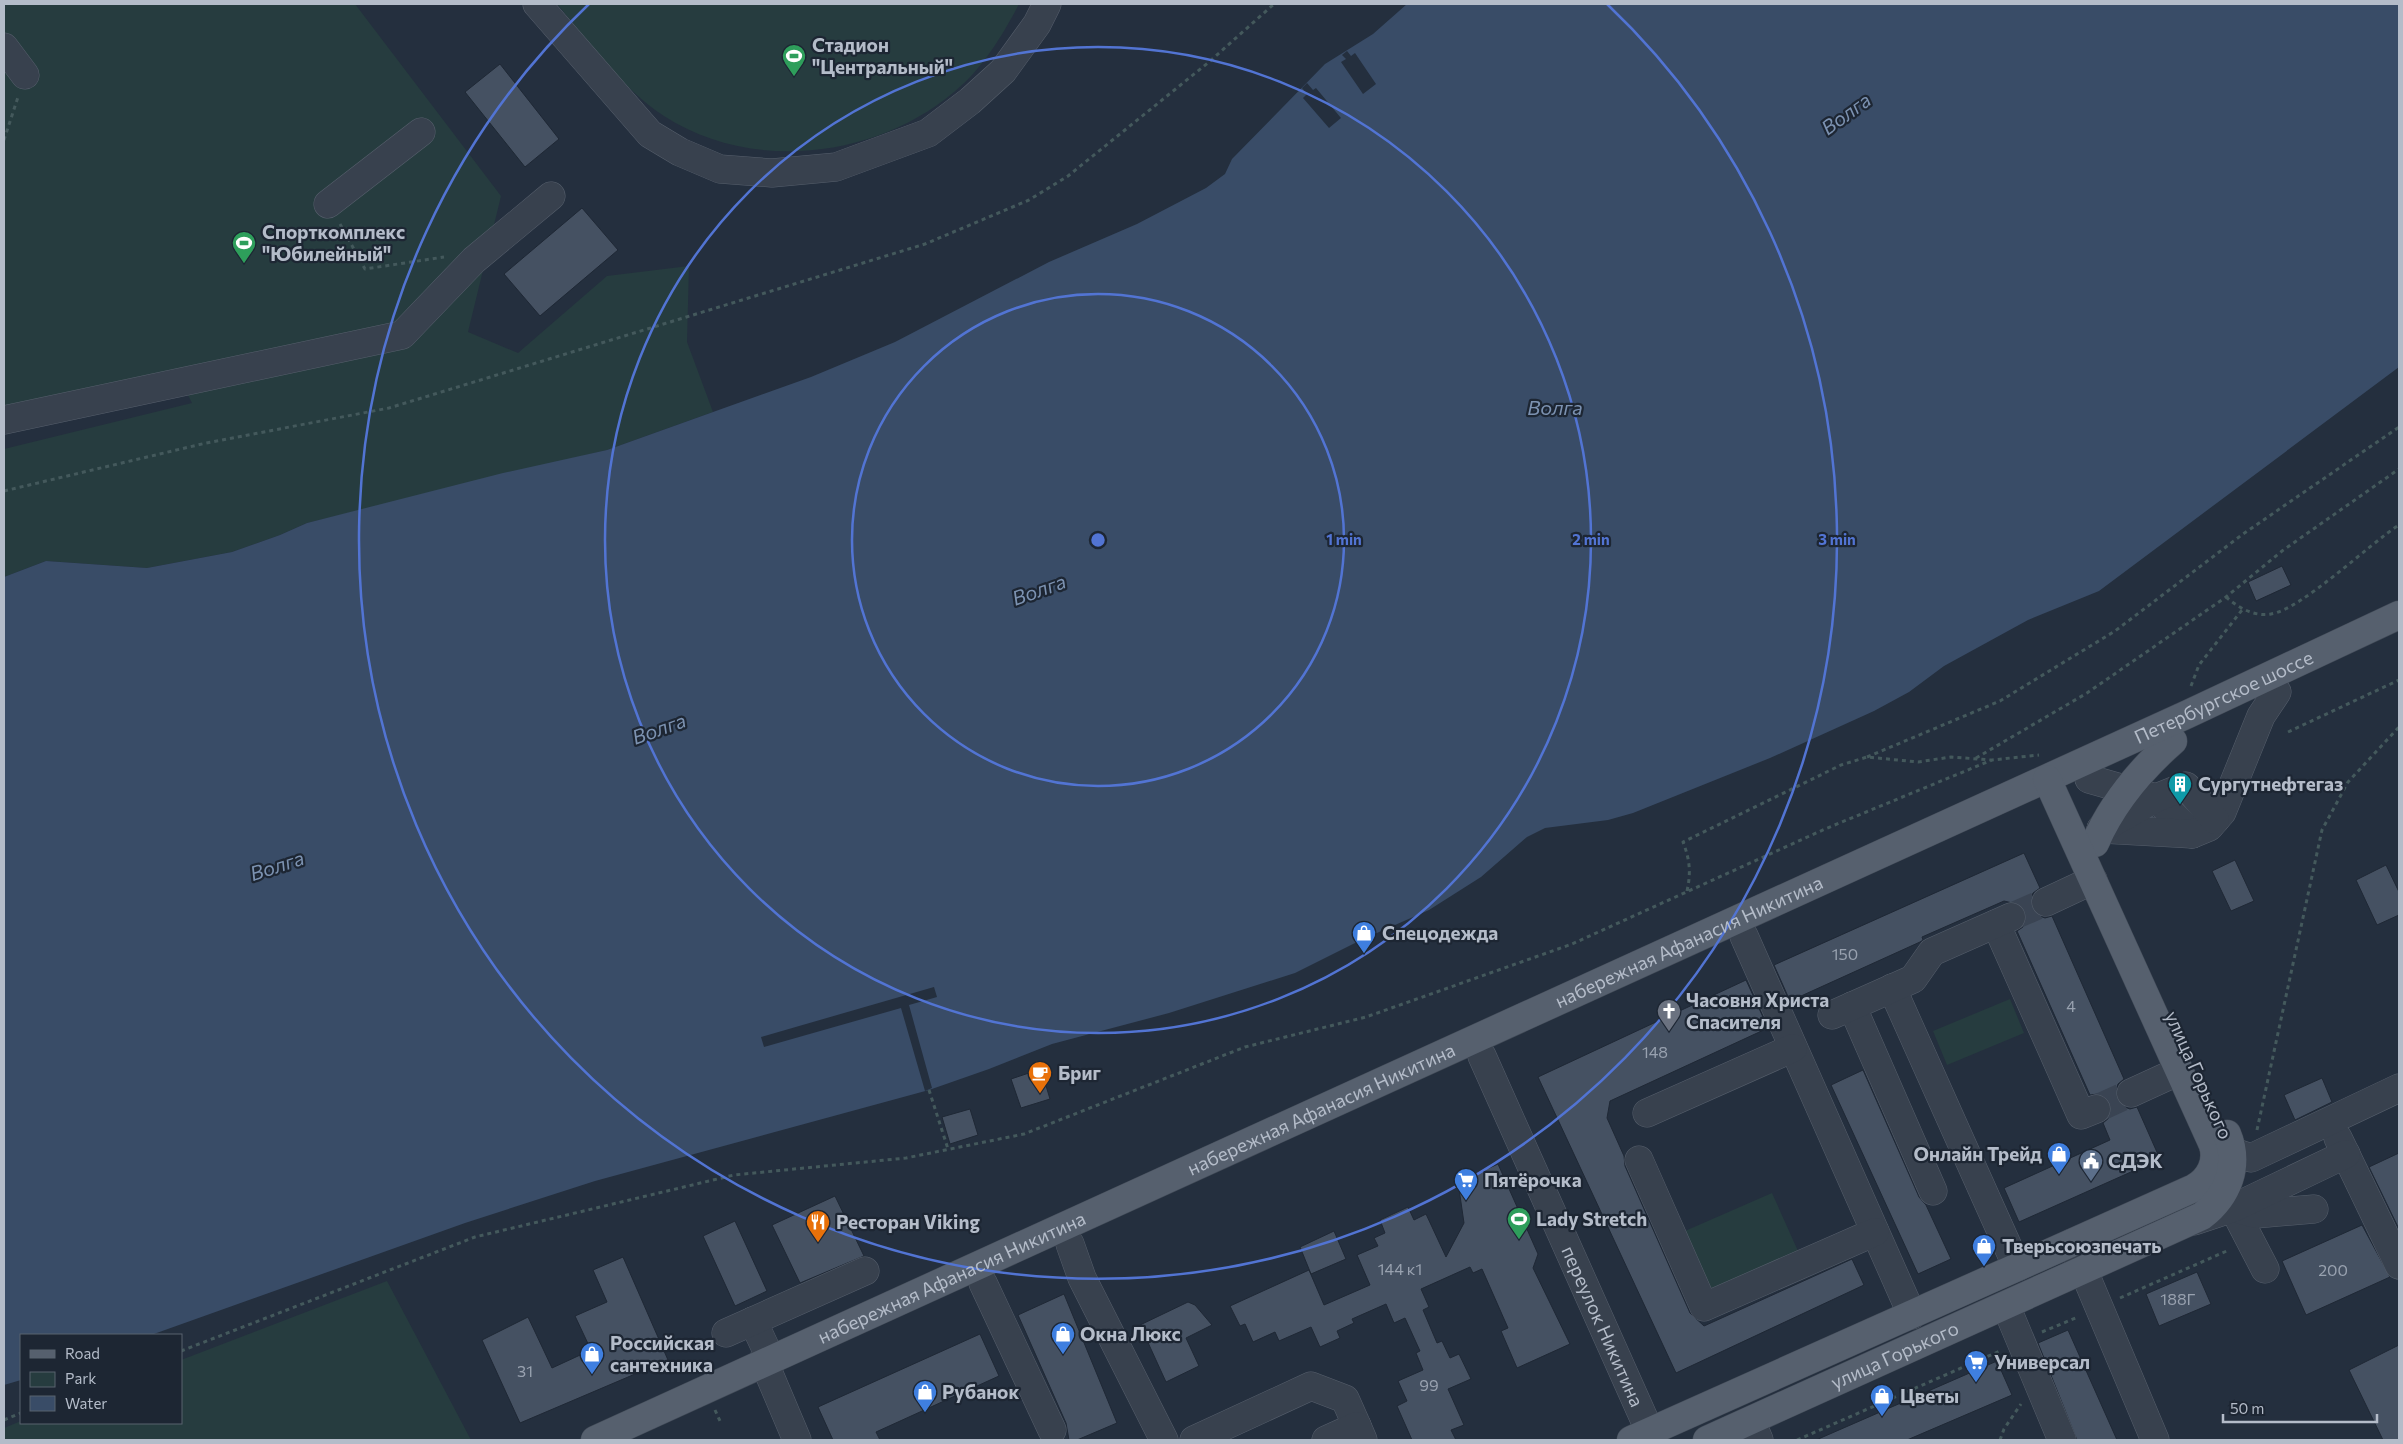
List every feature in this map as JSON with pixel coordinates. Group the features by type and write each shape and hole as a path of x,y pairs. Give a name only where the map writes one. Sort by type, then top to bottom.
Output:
{"main road":[{"name":"Петербургское шоссе","path":"2062,779 2399,615"},
{"name":"Петербургское шоссе","path":"2062,779 2173,741 2399,635"},
{"path":"2098,836 2126,790 2148,764 2173,741"},
{"name":"улица Горького","path":"1640,1436 2194,1188 2206,1179 2227,1154 2224,1128 2098,836 2062,779"},
{"path":"2062,779 2093,880 2179,1071 2227,1154"},
{"name":"набережная Афанасия Никитина","path":"595,1440 983,1283 1070,1244 1744,936 2062,779"},
{"name":"набережная Афанасия Никитина","path":"641,1440 767,1371 2062,779"},
{"name":"улица Горького","path":"1707,1440 1755,1430 2006,1306 2194,1221 2229,1200"}],"street":[{"path":"537,4 650,134 680,152 720,169 772,173 836,167 928,133 970,101 1003,71 1037,24 1047,4"},
{"path":"4,47 25,75"},
{"path":"328,204 421,132"},
{"path":"4,420 402,335 474,260 551,196"},
{"path":"2098,836 2192,834 2209,827 2222,812 2261,716 2277,692"},
{"path":"2062,779 2126,790 2156,798 2192,834"},
{"path":"2098,836 2156,798 2186,786 2215,820"},
{"path":"2046,902 2093,880"},
{"path":"1933,1190 1842,1010 1913,979 1932,952 2004,920 2081,1115 2096,1108"},
{"path":"1744,936 1912,1315"},
{"path":"1892,988 2017,1267"},
{"path":"1647,1113 1793,1048"},
{"name":"переулок Никитина","path":"1482,1056 1640,1436"},
{"path":"2131,1093 2179,1071"},
{"path":"2265,1269 2229,1200 2227,1154 2330,1121 2399,1088"},
{"path":"2330,1121 2399,1265"},
{"path":"2229,1200 2346,1154"},
{"path":"1639,1160 1704,1307 1875,1232"},
{"path":"2229,1200 2256,1214 2314,1209"},
{"path":"2072,1243 2155,1440"},
{"path":"1070,1244 1082,1278 1164,1440"},
{"path":"726,1333 865,1271"},
{"path":"983,1283 1052,1430"},
{"path":"2006,1306 2062,1440"},
{"path":"753,1321 766,1349 767,1371 797,1440"},
{"path":"1194,1440 1311,1386 1345,1399 1360,1433 1326,1440"}],"path":[{"path":"4,490 206,443 390,408 926,244 1029,200 1068,176 1209,62 1274,4"},
{"path":"4,140 25,75"},
{"path":"328,204 365,269 446,256 474,260"},
{"path":"1687,892 1691,874 1689,858 1683,842 1841,765 1868,757 2000,701 2115,631 2242,534 2399,427"},
{"path":"1976,758 2087,693 2226,597 2282,551 2399,468"},
{"path":"2226,597 2242,610 2270,614 2295,604 2399,525"},
{"path":"2189,692 2199,665 2242,610"},
{"path":"2288,732 2399,680"},
{"path":"2227,1154 2322,830 2348,782 2399,727"},
{"path":"1868,757 1918,762 1951,757 1976,758 1992,760 2062,779"},
{"path":"182,1351 475,1237 734,1175 906,1158 1024,1134 1245,1047 1375,1014 1572,944 1825,829 1992,760"},
{"path":"928,1090 948,1150"},
{"path":"2000,1440 2004,1429 2037,1381"},
{"path":"4,1420 20,1413"}],"green space":[{"name":"Спорткомплекс \"Юбилейный\"","path":"4,4 355,4 501,196 468,332 518,353 607,276 689,266 687,342 713,412 607,450 307,523 232,552 147,568 46,561 4,577 4,449 192,403 186,391 4,434"},
{"name":"Стадион \"Центральный\"","path":"557,4 1019,4 999,40 974,73 954,92 923,114 888,132 851,144 813,150 774,151 735,146 699,134 664,116 633,92"},
{"path":"2010,999 2024,1033 1947,1065 1933,1031"},
{"path":"1772,1193 1798,1251 1711,1290 1685,1231"},
{"path":"387,1281 471,1440 4,1440 4,1428 20,1421 20,1424 182,1424 182,1360"}],"water":[{"name":"Волга","path":"1407,4 2399,4 2399,367 2099,591 2028,620 1944,666 1909,692 1874,711 1770,758 1633,813 1608,820 1545,828 1527,837 1481,877 1429,910 1361,940 1295,973 1169,1013 1052,1044 929,1090 595,1181 465,1223 154,1334 20,1334 20,1380 4,1385 4,577 46,561 147,568 232,552 307,523 503,473 607,450 811,377 895,342 1049,262 1137,224 1206,188 1225,174 1232,159 1325,64 1373,34"}],"pier":[{"path":"1347,51 1351,56 1355,53 1376,84 1363,94 1341,62 1346,59 1342,55"},
{"path":"1307,83 1313,90 1316,88 1341,118 1329,128 1303,98 1307,94 1302,88"},
{"path":"934,987 937,997 909,1005 932,1088 925,1091 901,1008 764,1047 761,1037"}],"building":[{"path":"500,64 559,139 525,167 465,92"},
{"path":"582,208 618,250 540,316 504,274"},
{"path":"2282,566 2291,585 2256,601 2248,582"},
{"path":"2024,853 2040,888 2033,893 2030,901 2032,908 2037,915 2045,918 2052,916 2124,1079 2118,1084 2116,1091 2117,1099 2122,1106 2130,1109 2137,1107 2160,1159 2019,1222 2004,1188 2110,1140 2103,1123 2109,1118 2111,1111 2110,1103 2105,1096 2098,1094 2090,1095 2017,931 2023,927 2026,919 2025,911 2021,905 2004,901 1922,937 1923,940 1920,942 1790,1001 1774,965"},
{"path":"2235,860 2254,901 2231,911 2212,871"},
{"path":"2386,865 2399,892 2399,915 2377,925 2356,880"},
{"path":"1746,980 1768,1028 1610,1101 1607,1118 1624,1156 1625,1166 1690,1313 1704,1326 1852,1259 1864,1285 1676,1373 1538,1077"},
{"path":"1041,1069 1050,1099 1021,1108 1011,1079"},
{"path":"1863,1070 1919,1197 1926,1205 1951,1259 1918,1274 1831,1085"},
{"path":"2322,1078 2332,1102 2295,1120 2284,1095"},
{"path":"970,1109 978,1135 950,1144 942,1117"},
{"path":"2399,1153 2399,1229 2369,1167"},
{"path":"1498,1164 1538,1254 1533,1268 1570,1344 1517,1368 1501,1331 1508,1328 1482,1269 1473,1273 1470,1267 1421,1289 1429,1307 1423,1310 1437,1343 1442,1341 1450,1358 1459,1354 1471,1379 1448,1389 1464,1425 1451,1430 1456,1440 1412,1440 1397,1406 1407,1401 1398,1381 1423,1370 1416,1353 1420,1351 1405,1318 1394,1323 1386,1304 1352,1319 1354,1323 1337,1331 1340,1338 1320,1347 1311,1327 1279,1341 1275,1332 1253,1342 1245,1324 1240,1326 1230,1306 1309,1270 1324,1305 1370,1285 1357,1255 1378,1246 1374,1238 1385,1233 1380,1220 1408,1207 1414,1220 1426,1214 1446,1257 1464,1223 1458,1182"},
{"path":"835,1196 864,1256 800,1283 772,1225"},
{"path":"735,1221 767,1291 735,1306 703,1236"},
{"path":"2362,1225 2390,1277 2306,1315 2282,1261"},
{"path":"1334,1231 1346,1259 1311,1274 1300,1247"},
{"path":"623,1257 668,1360 520,1423 482,1340 528,1317 552,1368 591,1350 575,1316 607,1302 593,1270"},
{"path":"2197,1272 2211,1304 2159,1326 2146,1294"},
{"path":"1064,1294 1117,1423 1077,1440 1069,1440 1066,1423 1018,1315"},
{"path":"1188,1302 1195,1305 1212,1325 1186,1338 1199,1366 1166,1382 1140,1325"},
{"path":"2068,1330 2117,1440 2077,1440 2038,1343"},
{"path":"980,1334 999,1376 876,1432 880,1440 833,1440 818,1407"},
{"path":"2399,1345 2399,1440 2383,1440 2349,1370"},
{"path":"1997,1361 2012,1395 1907,1440 1816,1440"}],"tunnel":[{"path":"2011,917 2046,902"},
{"path":"2096,1109 2131,1093"}],"place":[{"name":"Стадион \"Центральный\"","path":"794,77"},
{"name":"Спорткомплекс \"Юбилейный\"","path":"244,264"},
{"name":"Сургутнефтегаз","path":"2180,805"},
{"name":"Спецодежда","path":"1364,954"},
{"name":"Часовня Христа Спасителя","path":"1669,1032"},
{"name":"Бриг","path":"1040,1094"},
{"name":"Онлайн Трейд","path":"2059,1175"},
{"name":"СДЭК","path":"2091,1182"},
{"name":"Пятёрочка","path":"1466,1201"},
{"name":"Lady Stretch","path":"1519,1240"},
{"name":"Ресторан Viking","path":"818,1243"},
{"name":"Тверьсоюзпечать","path":"1984,1267"},
{"name":"Окна Люкс","path":"1063,1355"},
{"name":"Российская сантехника","path":"592,1375"},
{"name":"Универсал","path":"1976,1383"},
{"name":"Рубанок","path":"925,1413"},
{"name":"Цветы","path":"1882,1417"}]}
